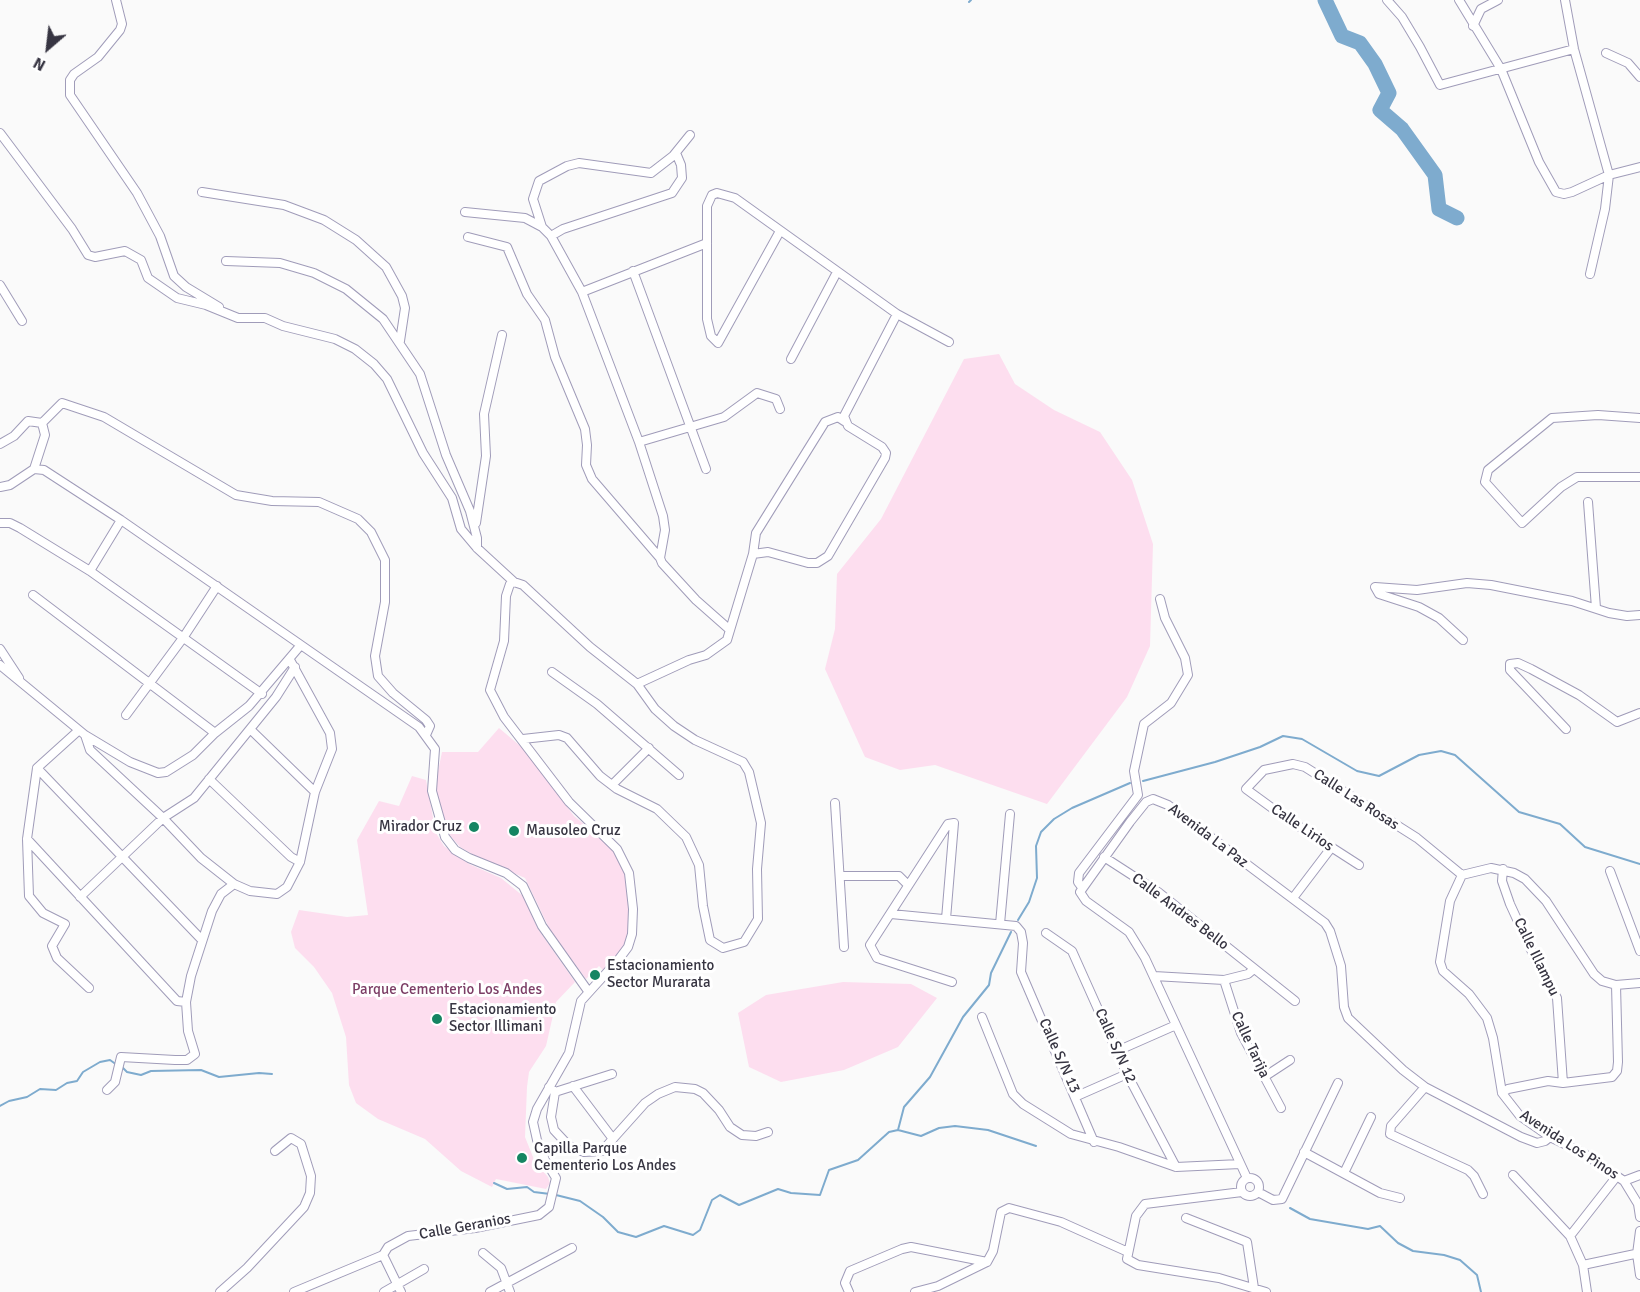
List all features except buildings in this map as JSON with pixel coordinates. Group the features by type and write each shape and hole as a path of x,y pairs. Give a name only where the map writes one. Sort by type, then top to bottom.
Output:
{"street":[{"path":"1387,0 1402,17 1440,86 1574,49"},
{"path":"1459,0 1501,69 1552,188 1564,194 1609,175 1640,167"},
{"path":"1473,26 1481,9 1498,0"},
{"path":"1565,0 1574,49 1609,175 1605,209 1590,274"},
{"path":"114,2 122,24 120,30 98,57 74,74 70,80 70,95 137,193 160,236 174,276 186,287 227,314"},
{"path":"1606,53 1628,63 1640,77"},
{"path":"0,133 72,229 88,255 95,257 125,251 134,254 141,260 148,278 177,298 206,305 238,318 265,318 284,326 335,339 355,349 374,364 387,379 423,453 452,498 461,529 477,548 514,582 523,585 590,647 637,684 655,710 674,726 695,740 742,762 749,772 761,824 757,868 758,919 744,942 723,948 710,940 703,906 699,865 693,846 657,809 600,776 567,738 559,735 523,739"},
{"path":"542,227 535,210 534,191 539,182 551,174 579,163 651,173 662,167 690,135"},
{"path":"551,236 563,229 672,194 682,178 681,165 676,153"},
{"path":"202,192 284,205 324,220 357,240 386,267 402,296 405,308 400,341"},
{"path":"780,231 718,343 711,336 707,319 707,206 712,195 717,193 735,198 897,314 950,342"},
{"path":"465,212 525,218 542,227 551,236 582,292 639,442 663,516 665,530 660,558"},
{"path":"468,237 507,247 527,294 545,320 555,357 585,429 586,465 592,479 696,600 730,630"},
{"path":"582,292 707,243"},
{"path":"226,261 280,263 335,283 370,306 400,341 420,374 446,455 462,490 475,528 477,548"},
{"path":"633,271 706,469"},
{"path":"790,358 837,272"},
{"path":"0,285 22,321"},
{"path":"844,420 846,410 897,314"},
{"path":"475,528 486,456 484,414 502,335"},
{"path":"639,442 724,417 757,393 776,399 780,409"},
{"path":"42,423 62,403 104,417 236,495 272,501 319,502 358,519 371,532 385,560 385,602 375,656 378,675 393,693 426,720 430,726 426,735"},
{"path":"1640,418 1598,416 1552,418 1488,470 1485,482 1522,523 1561,487 1577,477 1640,477"},
{"path":"637,684 689,660 706,655 721,646 730,630 753,554 756,533 825,422 838,417 844,420 848,426 878,445 886,453 828,556 817,563 808,563 768,552 753,554"},
{"path":"0,444 14,436 28,421 42,423"},
{"path":"0,487 10,485 34,469 45,435 42,423"},
{"path":"34,469 44,470 55,476 121,520 420,727 435,749 432,791 445,837 455,850 506,873 523,886 542,926 588,991"},
{"path":"1588,501 1596,608"},
{"path":"90,571 121,520"},
{"path":"0,523 10,523 20,528 90,571 262,694"},
{"path":"514,582 508,588 504,641 490,690 504,717 569,802 617,849 628,873 633,923 628,947 581,1001 569,1053 552,1090 551,1117 554,1130 568,1146 584,1152 598,1152 613,1139 645,1103 658,1094 675,1087 695,1089 703,1093 730,1126 742,1135 756,1136 768,1132"},
{"path":"1463,640 1439,618 1419,607 1379,594 1375,587 1417,590 1467,583 1491,585 1627,616 1640,615"},
{"path":"126,715 183,638 217,586"},
{"path":"33,595 215,733"},
{"path":"1160,599 1165,618 1185,658 1188,675 1172,703 1144,724 1134,771 1138,795 1079,873 1078,882 1081,886 1080,892 1086,901 1129,932 1154,976 1247,1178 1257,1181 1258,1192"},
{"path":"80,897 163,818 194,798 276,697 300,645"},
{"path":"0,649 25,687"},
{"path":"1566,729 1510,670 1510,664 1518,663 1579,695 1617,722 1640,713"},
{"path":"0,665 81,733 130,762 158,773 166,772 193,755 292,664"},
{"path":"81,733 90,750 163,818 201,858 234,884 250,891 277,894 287,887 300,862 315,792 328,759 332,741 330,733 292,664"},
{"path":"552,672 597,704 680,775"},
{"path":"250,729 315,792"},
{"path":"81,733 37,768 27,838 29,896 43,913 65,924 52,946 57,958 89,988"},
{"path":"612,785 649,748"},
{"name":"Calle Las Rosas","path":"1246,789 1264,771 1293,764 1305,767 1417,838 1462,874"},
{"path":"37,768 202,940"},
{"path":"209,779 291,857 300,862"},
{"name":"Calle Lirios","path":"1246,789 1359,865"},
{"name":"Avenida La Paz","path":"1081,886 1146,802 1161,800 1325,923 1330,931 1341,966 1344,1007 1348,1018 1425,1087 1531,1142 1542,1142 1550,1137"},
{"path":"835,803 844,947"},
{"path":"891,914 1000,924 1010,814"},
{"path":"946,919 954,823 948,824 870,945 877,958 952,982"},
{"path":"27,838 177,1001 186,1002"},
{"path":"1293,898 1331,848"},
{"name":"Calle Andres Bello","path":"1104,857 1158,892 1295,1001"},
{"path":"1462,874 1491,868 1503,869 1520,876 1534,887 1594,974 1608,984 1640,983"},
{"name":"Calle Illampu","path":"1503,869 1502,881 1510,904 1538,965 1557,998 1563,1083"},
{"path":"1610,871 1640,951"},
{"name":"Avenida Los Pinos","path":"1462,874 1450,901 1440,963 1443,971 1469,994 1487,1018 1493,1038 1502,1093 1520,1116 1550,1137 1583,1153 1621,1178 1638,1204 1640,1217"},
{"path":"841,876 899,876 908,885"},
{"path":"107,1090 115,1082 121,1057 175,1060 192,1057 195,1051 188,1031 186,1002 202,940 221,894 234,884"},
{"name":"Calle S/N 13","path":"1000,924 1016,926 1021,932 1021,972 1077,1096 1094,1142"},
{"name":"Calle S/N 12","path":"1046,933 1072,951 1127,1074 1176,1167"},
{"path":"1154,976 1224,980 1248,974 1254,969"},
{"name":"Calle Tarija","path":"1224,980 1241,1033 1281,1108"},
{"path":"1502,1093 1523,1085 1548,1081 1563,1083 1612,1077 1617,1071 1618,1062 1616,985"},
{"path":"982,1017 1018,1100 1071,1134 1119,1147 1176,1167 1240,1164"},
{"path":"1117,1051 1176,1025"},
{"path":"1264,1077 1290,1060"},
{"path":"552,1090 612,1074"},
{"path":"1077,1096 1127,1074"},
{"path":"1258,1192 1273,1200 1282,1199 1338,1083"},
{"path":"573,1086 613,1139"},
{"path":"1425,1087 1391,1126 1390,1134 1468,1170 1474,1176 1482,1194"},
{"name":"Calle Geranios","path":"294,1292 382,1255 388,1247 408,1236 475,1228 539,1215 549,1207 556,1178 545,1160 533,1122 552,1090"},
{"path":"1344,1173 1371,1117"},
{"path":"220,1292 247,1268 304,1207 310,1193 311,1176 301,1144 291,1138 275,1151"},
{"path":"1304,1152 1380,1193 1400,1198"},
{"path":"1513,1175 1570,1236 1583,1265 1587,1292"},
{"path":"1570,1236 1621,1178 1640,1175"},
{"path":"1242,1192 1242,1184 1247,1178"},
{"path":"1258,1192 1249,1197 1242,1192 1145,1204 1136,1216 1128,1252 1129,1262 1266,1292"},
{"path":"915,1292 938,1286 987,1262 993,1251 1001,1212 1009,1208 1061,1222 1128,1252"},
{"path":"1186,1218 1247,1242 1254,1288"},
{"path":"1640,1231 1640,1275"},
{"path":"849,1292 844,1283 850,1271 911,1247 987,1262"},
{"path":"490,1292 572,1248"},
{"path":"483,1253 501,1268 510,1292"},
{"path":"1583,1265 1639,1253"},
{"path":"382,1255 399,1288"},
{"path":"384,1292 399,1288 424,1269"}],"green space":[{"path":"999,354 1015,384 1054,410 1100,432 1132,480 1153,544 1150,646 1127,697 1047,804 935,765 900,770 865,757 825,669 835,629 837,574 881,519 964,359"},
{"name":"Parque Cementerio Los Andes","path":"499,728 525,750 574,816 605,841 619,859 626,876 630,921 627,944 604,971 599,966 586,979 550,930 525,878 460,847 448,833 435,786 442,752 478,752"},
{"name":"Parque Cementerio Los Andes","path":"412,776 426,780 436,833 444,846 469,864 501,878 523,896 538,929 575,982 556,1002 546,1046 529,1072 525,1137 535,1162 548,1177 550,1183 546,1189 496,1179 492,1187 461,1171 425,1139 378,1119 356,1103 349,1085 346,1037 332,993 314,967 295,948 291,932 299,910 347,917 368,915 357,840 379,801 399,806"},
{"path":"843,982 911,984 937,998 898,1047 844,1070 781,1082 749,1067 738,1013 766,995"}],"waterway":[{"path":"1325,0 1342,36 1360,43 1375,64 1389,93 1380,110 1402,129 1435,175 1439,209 1457,218"},
{"path":"1143,781 1215,762 1260,747 1283,736 1302,739 1357,771 1379,776 1419,755 1441,751 1455,755 1519,812 1560,824 1585,847 1640,864"},
{"path":"1018,920 1029,902 1037,878 1036,846 1041,832 1054,819 1072,808 1130,783"},
{"path":"898,1130 904,1107 930,1077 963,1017 989,985 991,973 1011,932"},
{"path":"0,1106 9,1101 27,1097 40,1089 56,1090 67,1083 77,1081 83,1072 100,1062 110,1060 117,1065"},
{"path":"122,1067 127,1072 141,1075 151,1071 201,1070 219,1077 272,1074"},
{"path":"556,1195 580,1201 603,1217 618,1232 636,1237 664,1226 693,1235 700,1230 712,1200 720,1195 739,1205 778,1189 791,1193 820,1195 829,1170 858,1160 889,1132 898,1130 921,1136 939,1128 955,1126 988,1130 1036,1146"},
{"path":"494,1183 507,1189 527,1187 534,1192 550,1194"},
{"path":"1290,1208 1310,1219 1368,1229 1380,1226 1398,1243 1413,1251 1444,1255 1460,1260 1477,1275 1481,1292"}],"place":[{"name":"Mirador Cruz","path":"474,827"},
{"name":"Mausoleo Cruz","path":"514,831"},
{"name":"Estacionamiento Sector Murarata","path":"595,975"},
{"name":"Estacionamiento Sector Illimani","path":"437,1019"},
{"name":"Capilla Parque Cementerio Los Andes","path":"522,1158"}]}
